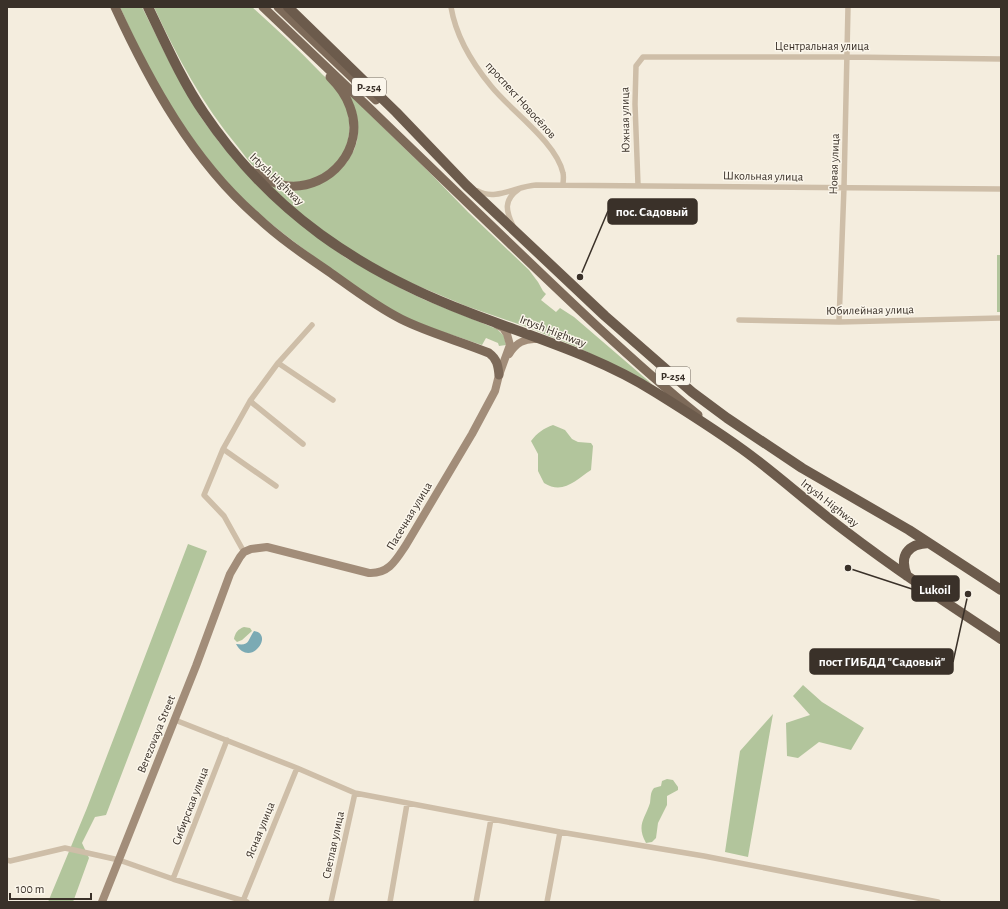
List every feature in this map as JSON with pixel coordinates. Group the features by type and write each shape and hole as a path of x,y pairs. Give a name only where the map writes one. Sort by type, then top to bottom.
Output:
{"highway":[{"name":"Irtysh Highway","path":"148,7 176,63 203,111 242,163 287,208 329,241 372,269 437,300 541,339 602,364 654,391 742,450 836,524 907,576 1001,639"},
{"name":"Irtysh Highway","path":"288,7 396,112 466,185 604,316 692,392 727,418 802,468 929,543 1001,590"},
{"path":"907,576 904,560 909,549 914,546 929,543"}],"main road":[{"path":"115,7 151,78 181,127 218,177 255,216 302,253 387,311 416,326 489,352 496,360 499,375"},
{"path":"242,163 260,175 280,184 296,186 312,184 327,176 341,164 349,149 353,133 352,112 342,91 257,7"},
{"path":"263,7 595,325 683,403 742,450"},
{"path":"278,7 449,168"},
{"path":"437,300 455,310 503,328 510,342 505,360"},
{"path":"505,360 514,347 521,341 528,339 541,339"},
{"name":"Пасечная улица","path":"244,552 250,549 267,548 369,573 382,572 387,569 396,560 406,545 472,434 495,391 505,360"},
{"name":"Berezovaya Street","path":"102,902 175,720 230,574 244,552"}],"street":[{"name":"проспект Новосёлов","path":"451,7 457,28 470,57 491,86 554,153 564,174 563,185"},
{"name":"Новая улица","path":"839,322 848,57 848,7"},
{"name":"Центральная улица","path":"643,57 1001,59"},
{"name":"Южная улица","path":"638,185 634,104 636,66 643,57"},
{"name":"Школьная улица","path":"466,185 482,194 487,195 497,194 524,186 563,185 1001,189"},
{"path":"515,231 508,216 508,203 510,197 524,186"},
{"name":"Юбилейная улица","path":"739,320 839,322 1001,318"},
{"path":"244,552 224,516 204,495 223,448 250,401 278,363 312,325"},
{"path":"278,363 333,400"},
{"path":"250,401 304,444"},
{"path":"223,448 276,486"},
{"path":"175,720 297,768 355,793 560,832 704,856 938,902"},
{"name":"Сибирская улица","path":"173,879 227,740"},
{"name":"Ясная улица","path":"245,902 297,768"},
{"name":"Светлая улица","path":"332,902 355,793"},
{"path":"390,902 408,804"},
{"path":"476,902 491,819"},
{"path":"546,902 560,832"},
{"path":"7,860 65,848 119,860 245,902"}],"green space":[{"path":"120,7 142,7 173,69 200,116 219,142 240,167 309,231 346,258 402,289 425,300 497,329 504,336 506,345 499,346 498,343 486,338 482,345 442,332 403,316 372,298 343,278 289,238 256,211 217,171 185,127 170,104 143,56"},
{"path":"154,7 252,7 334,85 341,94 345,102 349,119 349,136 344,153 337,162 315,179 300,182 284,181 269,177 256,169 225,131 202,97 181,62"},
{"path":"350,95 529,270 546,294 541,300 556,312 560,308 574,317 652,384 577,347 524,326 466,306 404,280 349,250 286,203 268,184 271,185 331,177 347,162 354,150 358,130 356,112 349,96"},
{"path":"997,255 1001,255 1001,312 997,312"},
{"path":"553,425 565,430 572,439 578,442 591,443 593,446 591,470 575,482 563,487 551,486 544,483 538,471 538,454 531,441 541,431"},
{"path":"188,544 207,551 106,815 95,817 82,843 89,858 73,902 48,902 87,808"},
{"path":"244,627 250,628 252,631 242,640 237,642 234,639 235,635 238,630"},
{"path":"803,685 822,702 864,728 851,750 819,742 798,758 787,756 786,723 810,715 793,696"},
{"path":"773,714 748,857 725,852 740,751"},
{"path":"667,779 673,780 678,787 678,790 667,796 667,805 658,823 656,838 652,842 646,843 643,837 642,822 650,803 651,793 654,788 661,786 662,781"}],"water":[{"path":"254,631 260,633 262,638 258,648 253,652 248,653 242,651 236,644 244,644 248,642"}],"place":[{"name":"пос. Садовый","path":"580,277"},
{"name":"Lukoil","path":"848,568"},
{"name":"пост ГИБДД \"Садовый\"","path":"968,594"}]}
